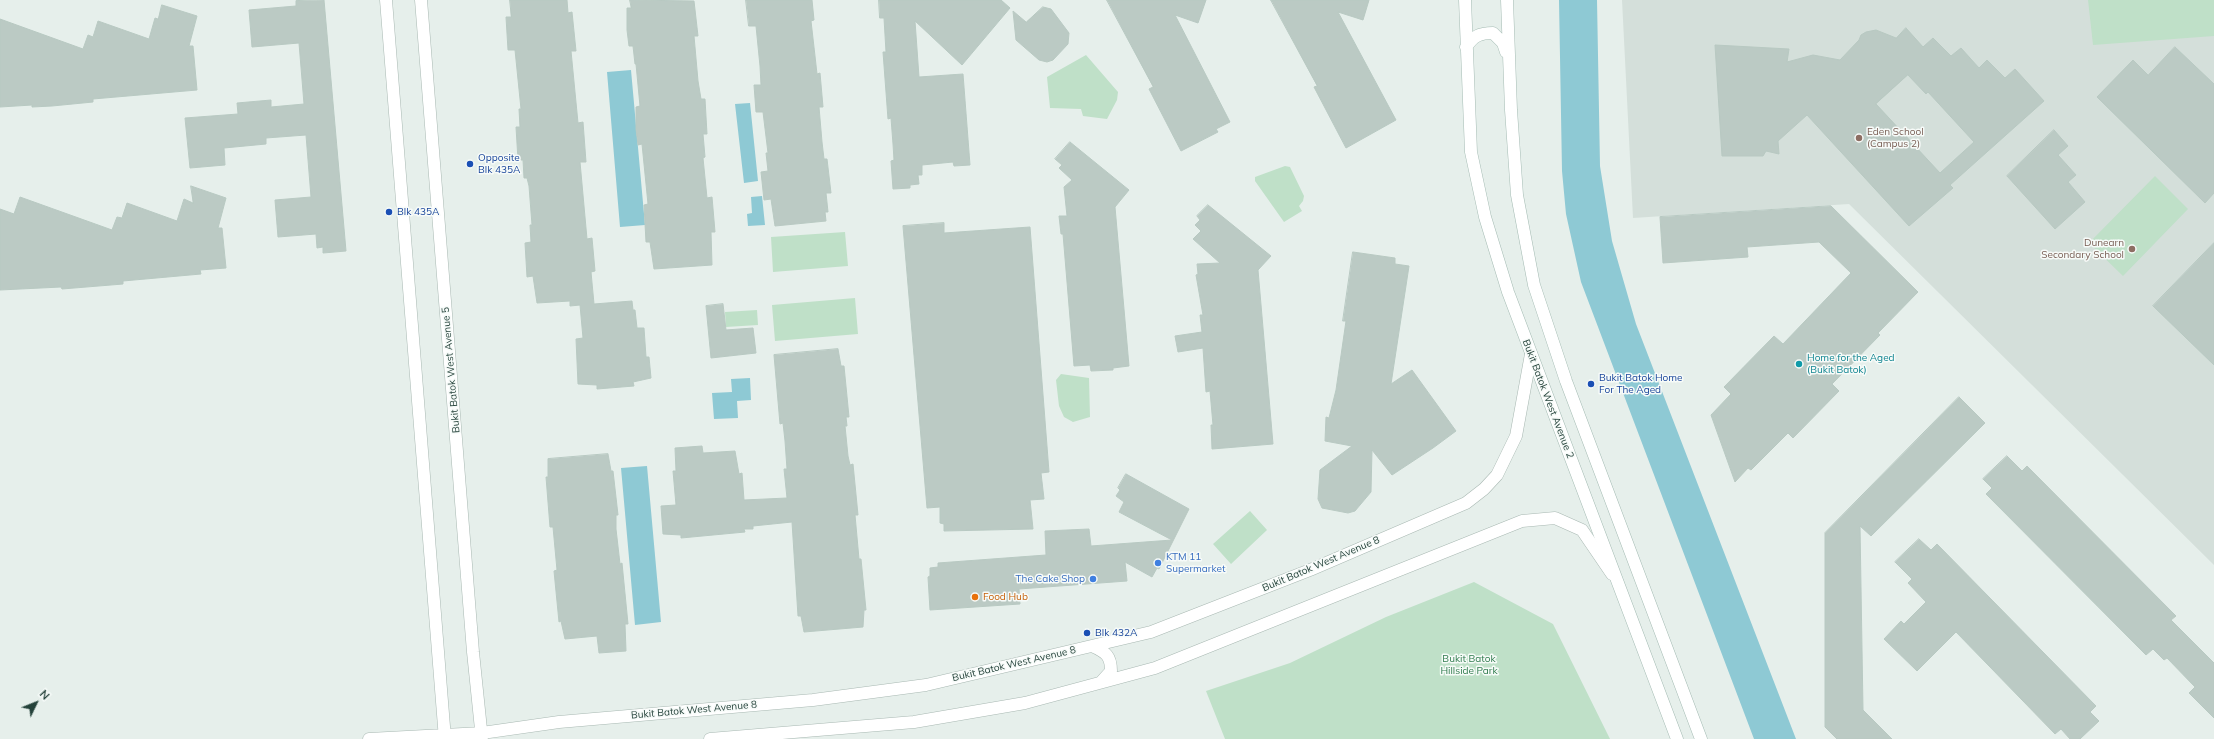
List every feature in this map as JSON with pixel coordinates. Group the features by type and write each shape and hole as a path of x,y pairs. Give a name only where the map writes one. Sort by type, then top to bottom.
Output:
{"street":[{"path":"386,0 445,738"},
{"name":"Bukit Batok West Avenue 5","path":"421,0 473,652 482,736"},
{"name":"Bukit Batok West Avenue 2","path":"1465,0 1466,48 1473,159 1485,217 1508,292 1677,739"},
{"path":"1507,0 1517,195 1534,284 1566,381 1701,739"},
{"path":"1466,48 1474,36 1483,33 1493,33 1503,43 1509,60"},
{"name":"Bukit Batok West Avenue 8","path":"369,739 482,736 559,722 813,700 926,685 1151,632 1310,570 1466,503 1484,489 1497,475 1516,436 1531,354"},
{"path":"710,739 914,722 1025,702 1155,668 1522,521 1555,518 1582,530 1616,580"},
{"path":"1092,646 1105,652 1111,661 1111,671 1101,682"}],"shaded area":[{"path":"1622,0 2214,0 2214,565 1849,204 1633,218"}],"green space":[{"path":"2088,0 2214,0 2214,36 2093,45"},
{"path":"1086,55 1118,92 1117,100 1107,119 1083,116 1081,109 1050,108 1047,77"},
{"path":"1285,166 1290,167 1304,196 1303,201 1299,206 1302,211 1284,222 1255,181 1255,177"},
{"path":"2155,176 2188,209 2123,276 2089,243"},
{"path":"845,232 848,266 773,272 771,237"},
{"path":"855,298 858,334 775,341 772,305"},
{"path":"757,310 758,325 726,327 725,312"},
{"path":"1061,374 1089,378 1090,417 1073,422 1064,417 1059,406 1056,380"},
{"path":"1250,511 1267,530 1231,564 1213,544"},
{"name":"Bukit Batok Hillside Park","path":"1474,582 1553,624 1610,739 1225,739 1206,691 1290,663 1386,617"}],"water":[{"path":"1559,0 1597,0 1600,166 1612,241 1636,324 1796,739 1754,739 1581,282 1566,214 1562,171"},
{"path":"631,70 645,225 620,227 607,72"},
{"path":"750,103 758,181 744,183 735,104"},
{"path":"762,196 765,225 748,226 747,214 752,213 751,197"},
{"path":"750,378 751,400 737,401 738,418 714,419 712,393 732,392 731,379"},
{"path":"647,466 661,622 635,625 621,468"}],"building":[{"path":"324,0 346,251 323,253 323,247 317,248 316,234 278,237 275,200 311,197 306,135 266,138 266,144 224,148 225,165 190,168 185,118 238,114 237,103 271,100 271,107 304,104 299,43 252,47 249,10 296,6 296,1"},
{"path":"510,0 567,0 568,13 572,12 576,51 571,51 578,123 583,122 586,162 580,162 587,239 592,238 595,271 591,272 594,304 632,301 633,310 635,310 637,328 644,328 646,357 649,357 651,378 633,382 634,386 597,389 597,385 578,384 576,339 583,338 580,305 570,306 570,301 537,303 533,276 527,277 525,243 531,242 530,225 532,225 529,186 527,178 524,178 523,160 518,160 516,127 520,127 519,109 521,109 515,50 508,50 506,17 511,17"},
{"path":"630,0 694,1 698,36 694,36 698,81 701,99 705,99 707,134 703,134 705,157 703,158 707,198 712,197 715,232 711,232 712,265 654,269 650,242 646,242 644,205 648,204 642,144 638,145 636,129 636,107 640,106 636,64 633,46 629,46 627,30 627,8 631,8"},
{"path":"746,0 812,0 814,20 811,21 817,74 820,73 823,107 819,107 822,142 824,159 827,159 831,193 826,193 828,212 825,212 826,221 775,226 771,199 764,200 761,172 768,171 766,153 768,153 763,112 756,112 754,85 761,85 756,26 749,26"},
{"path":"879,0 1001,0 1010,8 962,65 915,21 919,77 963,74 970,165 954,166 953,162 922,165 922,175 918,175 919,184 910,185 910,188 893,189 891,161 894,160 893,144 891,118 888,119 883,52 886,52 884,18 880,18"},
{"path":"1107,0 1206,0 1198,23 1175,15 1230,122 1216,129 1218,132 1181,151 1149,89 1153,87"},
{"path":"1271,0 1369,0 1363,20 1338,12 1396,120 1346,148 1314,87 1317,86"},
{"path":"162,5 197,16 189,46 193,46 197,90 93,99 93,102 52,106 32,107 32,105 0,107 0,19 83,49 88,35 93,37 98,21 149,39 155,18 158,19"},
{"path":"1043,7 1051,9 1069,33 1068,44 1053,60 1047,62 1039,60 1016,40 1013,11 1026,22"},
{"path":"1906,28 1923,47 1933,38 1951,56 1961,48 1979,68 1987,60 2005,78 2015,69 2044,101 1950,185 1953,188 1909,226 1807,115 1778,141 1779,154 1766,151 1763,156 1722,156 1715,45 1789,49 1787,62 1813,55 1840,60 1859,40 1861,35 1866,32 1876,30 1896,38","holes":["1908,75 1926,94 1928,92 1974,142 1940,173 1876,104"]},
{"path":"2175,47 2214,84 2214,193 2205,203 2097,97 2133,60 2148,75"},
{"path":"2054,130 2068,146 2058,155 2076,175 2068,182 2085,202 2055,229 2007,176"},
{"path":"1070,142 1129,190 1115,207 1129,366 1113,368 1113,370 1091,371 1090,365 1074,366 1063,234 1061,234 1059,216 1067,216 1064,187 1072,180 1059,168 1062,165 1055,159"},
{"path":"191,186 226,198 218,228 222,228 226,268 200,270 201,274 123,281 123,284 62,289 61,287 0,290 0,209 14,214 20,197 112,230 117,217 122,218 127,203 177,221 184,199 193,203"},
{"path":"1208,205 1271,256 1258,270 1273,444 1212,449 1211,425 1213,425 1210,391 1206,392 1203,348 1178,352 1175,336 1202,332 1200,315 1203,315 1196,275 1198,274 1197,264 1220,263 1193,239 1201,231 1195,225 1200,220 1197,216"},
{"name":"Home for the Aged (Bukit Batok)","path":"1831,206 1918,292 1878,333 1880,335 1832,384 1839,391 1793,438 1788,433 1751,470 1748,468 1735,482 1711,415 1731,394 1724,387 1774,336 1783,344 1851,273 1819,242 1747,247 1748,257 1663,263 1660,217"},
{"path":"944,223 944,233 1030,227 1049,472 1041,473 1044,499 1030,500 1033,529 944,531 944,524 940,523 940,507 927,508 903,226"},
{"path":"2214,243 2214,365 2153,306"},
{"path":"1353,252 1395,258 1395,264 1409,266 1391,384 1412,370 1456,431 1392,475 1372,450 1371,492 1355,511 1348,513 1322,508 1318,499 1320,470 1352,446 1325,441 1326,417 1329,418 1336,390 1346,321 1343,321"},
{"path":"723,304 726,330 753,328 756,353 711,358 706,306"},
{"path":"838,349 841,366 844,366 849,417 846,417 847,426 845,426 848,456 850,465 853,464 858,515 855,515 866,610 864,610 863,627 804,632 801,616 798,616 792,522 753,526 753,529 744,529 745,532 681,538 681,535 663,534 661,506 676,505 673,471 676,471 675,448 702,446 703,453 735,451 739,474 742,473 744,500 787,498 784,469 787,469 785,441 783,423 780,424 774,355"},
{"path":"1959,397 1985,423 1871,536 1860,526 1863,710 1892,739 1837,739 1825,727 1825,533"},
{"path":"608,454 611,471 613,471 618,515 616,515 616,529 620,564 622,563 628,624 625,624 626,651 599,653 597,636 565,639 561,621 559,622 554,571 557,570 553,527 550,527 546,477 548,477 548,459"},
{"path":"2007,456 2022,471 2027,466 2176,616 2171,620 2214,663 2214,718 2189,693 2195,687 2167,658 2164,660 2153,649 2146,655 1986,494 1992,488 1983,479"},
{"path":"1126,474 1189,509 1159,569 1157,568 1152,577 1125,562 1127,581 1019,589 1020,604 930,610 928,577 930,576 930,568 938,567 938,563 1046,555 1045,531 1089,529 1091,546 1172,540 1119,512 1124,502 1116,496 1120,490 1118,488"},
{"path":"1919,539 1931,550 1937,544 2096,706 2090,712 2099,721 2080,739 2070,739 2061,729 2055,734 1956,632 1917,671 1884,639 1901,621 1904,624 1926,602 1908,583 1912,579 1895,562"}],"place":[{"name":"Eden School (Campus 2)","path":"1859,138"},
{"name":"Opposite Blk 435A","path":"470,164"},
{"name":"Blk 435A","path":"389,212"},
{"name":"Dunearn Secondary School","path":"2132,249"},
{"name":"Home for the Aged (Bukit Batok)","path":"1799,364"},
{"name":"Bukit Batok Home For The Aged","path":"1591,384"},
{"name":"KTM 11 Supermarket","path":"1158,563"},
{"name":"The Cake Shop","path":"1093,579"},
{"name":"Food Hub","path":"975,597"},
{"name":"Blk 432A","path":"1087,633"}]}
